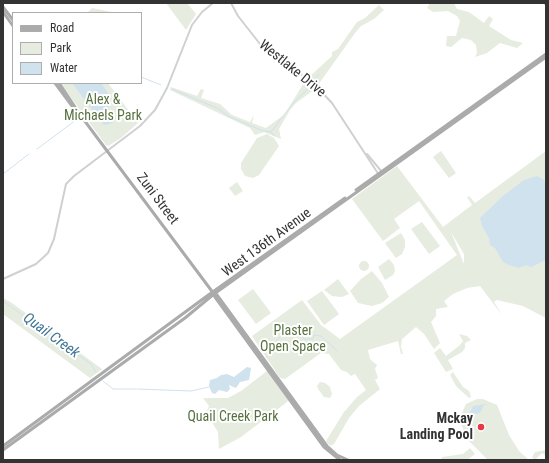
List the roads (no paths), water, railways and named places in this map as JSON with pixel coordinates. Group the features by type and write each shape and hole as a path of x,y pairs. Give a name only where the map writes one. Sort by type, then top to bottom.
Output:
{"main road":[{"path":"3,7 12,19"},
{"path":"3,12 12,25"},
{"name":"West 136th Avenue","path":"3,446 546,55"},
{"name":"Zuni Street","path":"56,84 74,110 81,116"},
{"name":"Zuni Street","path":"60,84 81,116 214,293 215,297 326,446 337,455 348,460"},
{"name":"West 136th Avenue","path":"3,450 185,318 214,293"},
{"name":"Zuni Street","path":"262,359 325,448 340,460"}],"street":[{"path":"3,279 33,266 42,259 53,243 66,184 74,176 140,126 158,106 167,88 192,25 202,12 213,3"},
{"name":"Westlake Drive","path":"230,3 238,16 260,44 315,85 329,99 380,174"}],"water":[{"path":"73,84 102,84 110,96 108,115 113,123 104,125"},
{"path":"537,176 544,180 546,186 546,260 531,267 526,265 519,268 503,262 495,248 490,245 489,238 482,226 480,218 503,196 524,180"},
{"path":"247,367 251,368 249,380 240,382 236,388 229,385 230,389 227,392 219,390 215,394 212,393 209,386 210,380 227,374 234,377"},
{"path":"487,404 483,406 480,413 469,415 473,406"}],"waterway":[{"path":"315,79 319,74"},
{"path":"142,77 161,85"},
{"path":"172,89 219,109 228,116 263,131 271,132 293,103 309,88"},
{"path":"37,149 76,120"},
{"path":"271,132 274,136"},
{"path":"3,174 29,154"},
{"name":"Quail Creek","path":"3,301 91,364 96,372"},
{"name":"Quail Creek","path":"266,357 274,350 277,340 282,335 292,333 296,330 304,339 313,339 314,335 321,336 337,351"},
{"name":"Quail Creek","path":"103,381 113,389 136,389"},
{"name":"Quail Creek","path":"137,389 191,391 209,387"}],"place":[{"name":"Mckay Landing Pool","path":"481,427"}],"park label":[{"name":"Alex & Michaels Park","path":"103,108"},
{"name":"Plaster Open Space","path":"293,340"},
{"name":"Quail Creek Park","path":"233,417"}]}
